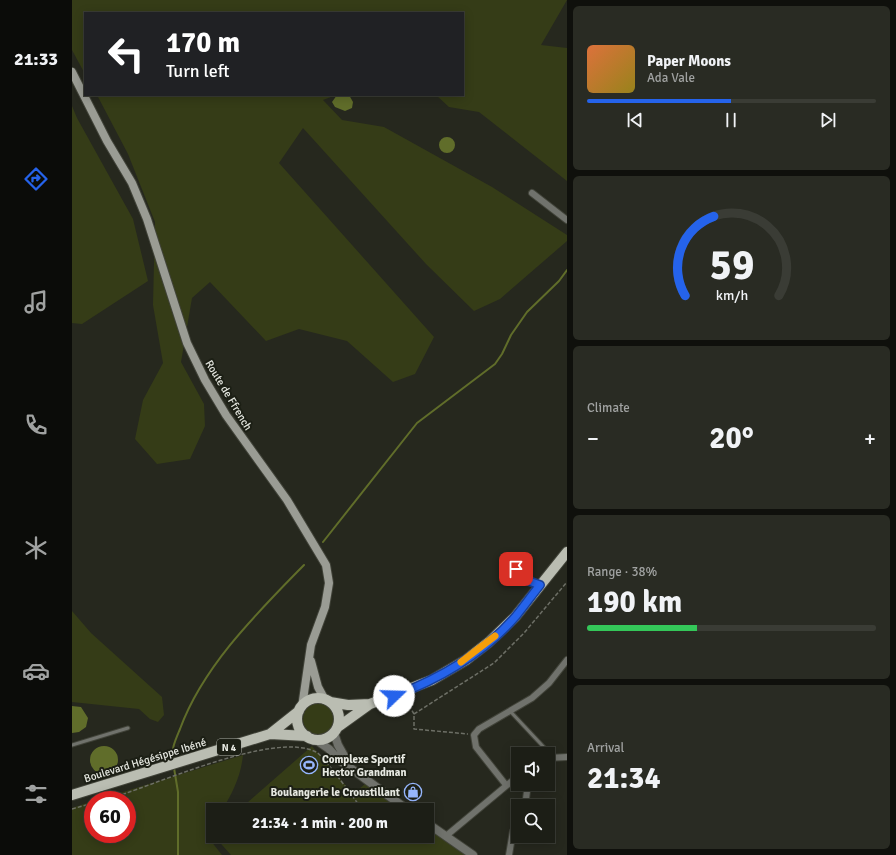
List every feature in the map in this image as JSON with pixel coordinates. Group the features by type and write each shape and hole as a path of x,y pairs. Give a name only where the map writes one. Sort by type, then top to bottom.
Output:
{"main road":[{"name":"Route de Ffrench","path":"72,72 84,96"},
{"name":"Route de Ffrench","path":"84,96 107,141 132,183 147,219 187,343 205,380 226,415 286,500 326,565 329,583 325,607 311,645 301,709"},
{"path":"370,704 348,705 312,699 301,709 298,722 300,728 311,738 327,738 370,704 432,680 466,660 489,642 515,617 567,552"},
{"path":"309,656 318,687 327,701 338,713 336,730"},
{"name":"Boulevard Hégésippe Ibéné","path":"72,794 270,734 301,709"},
{"name":"Boulevard Hégésippe Ibéné","path":"270,734 311,738"}],"street":[{"path":"532,193 567,220"},
{"path":"506,785 476,747 474,735 479,729 532,698 549,683 567,660"},
{"path":"336,730 343,756 352,769"},
{"path":"311,738 398,803"},
{"path":"555,758 567,757"},
{"path":"446,836 511,781"},
{"path":"434,828 469,854"},
{"path":"509,855 511,843"}],"lane":[{"path":"516,569 526,580 540,585"},
{"path":"510,711 541,747"},
{"path":"72,745 128,728"}],"path":[{"path":"414,714 494,663 524,633 567,582"},
{"path":"388,708 411,709 414,714 414,729 474,735"},
{"path":"132,791 244,753 296,746 317,752 357,803"},
{"path":"72,809 84,806"}],"shaded area":[{"path":"72,0 567,0 541,45 567,48 567,181 479,112 449,107 437,96 464,96 464,12 84,12 84,72 72,50"},
{"path":"98,96 333,96 323,100 342,120 384,127 492,187 567,235 567,241 500,299 474,311 426,264 303,128 279,163 434,337 415,374 393,382 347,341 299,329 266,341 210,282 192,298 181,362 204,404 205,426 190,459 157,464 135,439 143,400 163,363 153,305 155,222 128,154"},
{"path":"336,96 350,96 353,102 352,108 345,111 335,107 332,102"},
{"path":"72,106 77,118 133,219 148,281 82,324 72,323"},
{"path":"447,137 453,139 455,145 453,151 447,153 441,151 439,145 441,139"},
{"path":"72,611 91,633 162,697 164,715 158,722 150,719 139,709 72,702"},
{"path":"316,703 322,703 331,707 335,719 331,731 322,735 316,735 307,731 303,722 303,716 307,707"},
{"path":"72,706 81,707 88,718 86,727 79,732 72,733"},
{"path":"104,746 114,750 118,760 114,770 104,774 94,770 90,760 94,750"},
{"name":"Complexe Sportif Hector Grandman","path":"312,746 353,794 365,784 393,803 247,803"},
{"path":"243,755 238,777 226,803 206,803 206,843 213,843 222,855 72,855 72,808 84,804 84,843 136,843 136,791 126,791"},
{"path":"434,831 469,855 231,855 220,843 434,843"}],"waterway":[{"path":"323,542 417,423 495,364 502,354 511,335 527,312 559,281 567,270"},
{"path":"173,761 173,749 177,737 190,706 202,684 217,662 250,621 304,565"},
{"path":"174,768 178,792 178,855"}],"slow traffic":[{"path":"461,662 466,660 495,636"}],"place":[{"name":"Complexe Sportif Hector Grandman","path":"309,765"},
{"name":"Boulangerie le Croustillant","path":"413,792"}],"route":[{"path":"394,696 432,680 466,660 489,642 515,617 540,585 526,580 516,569"}]}
